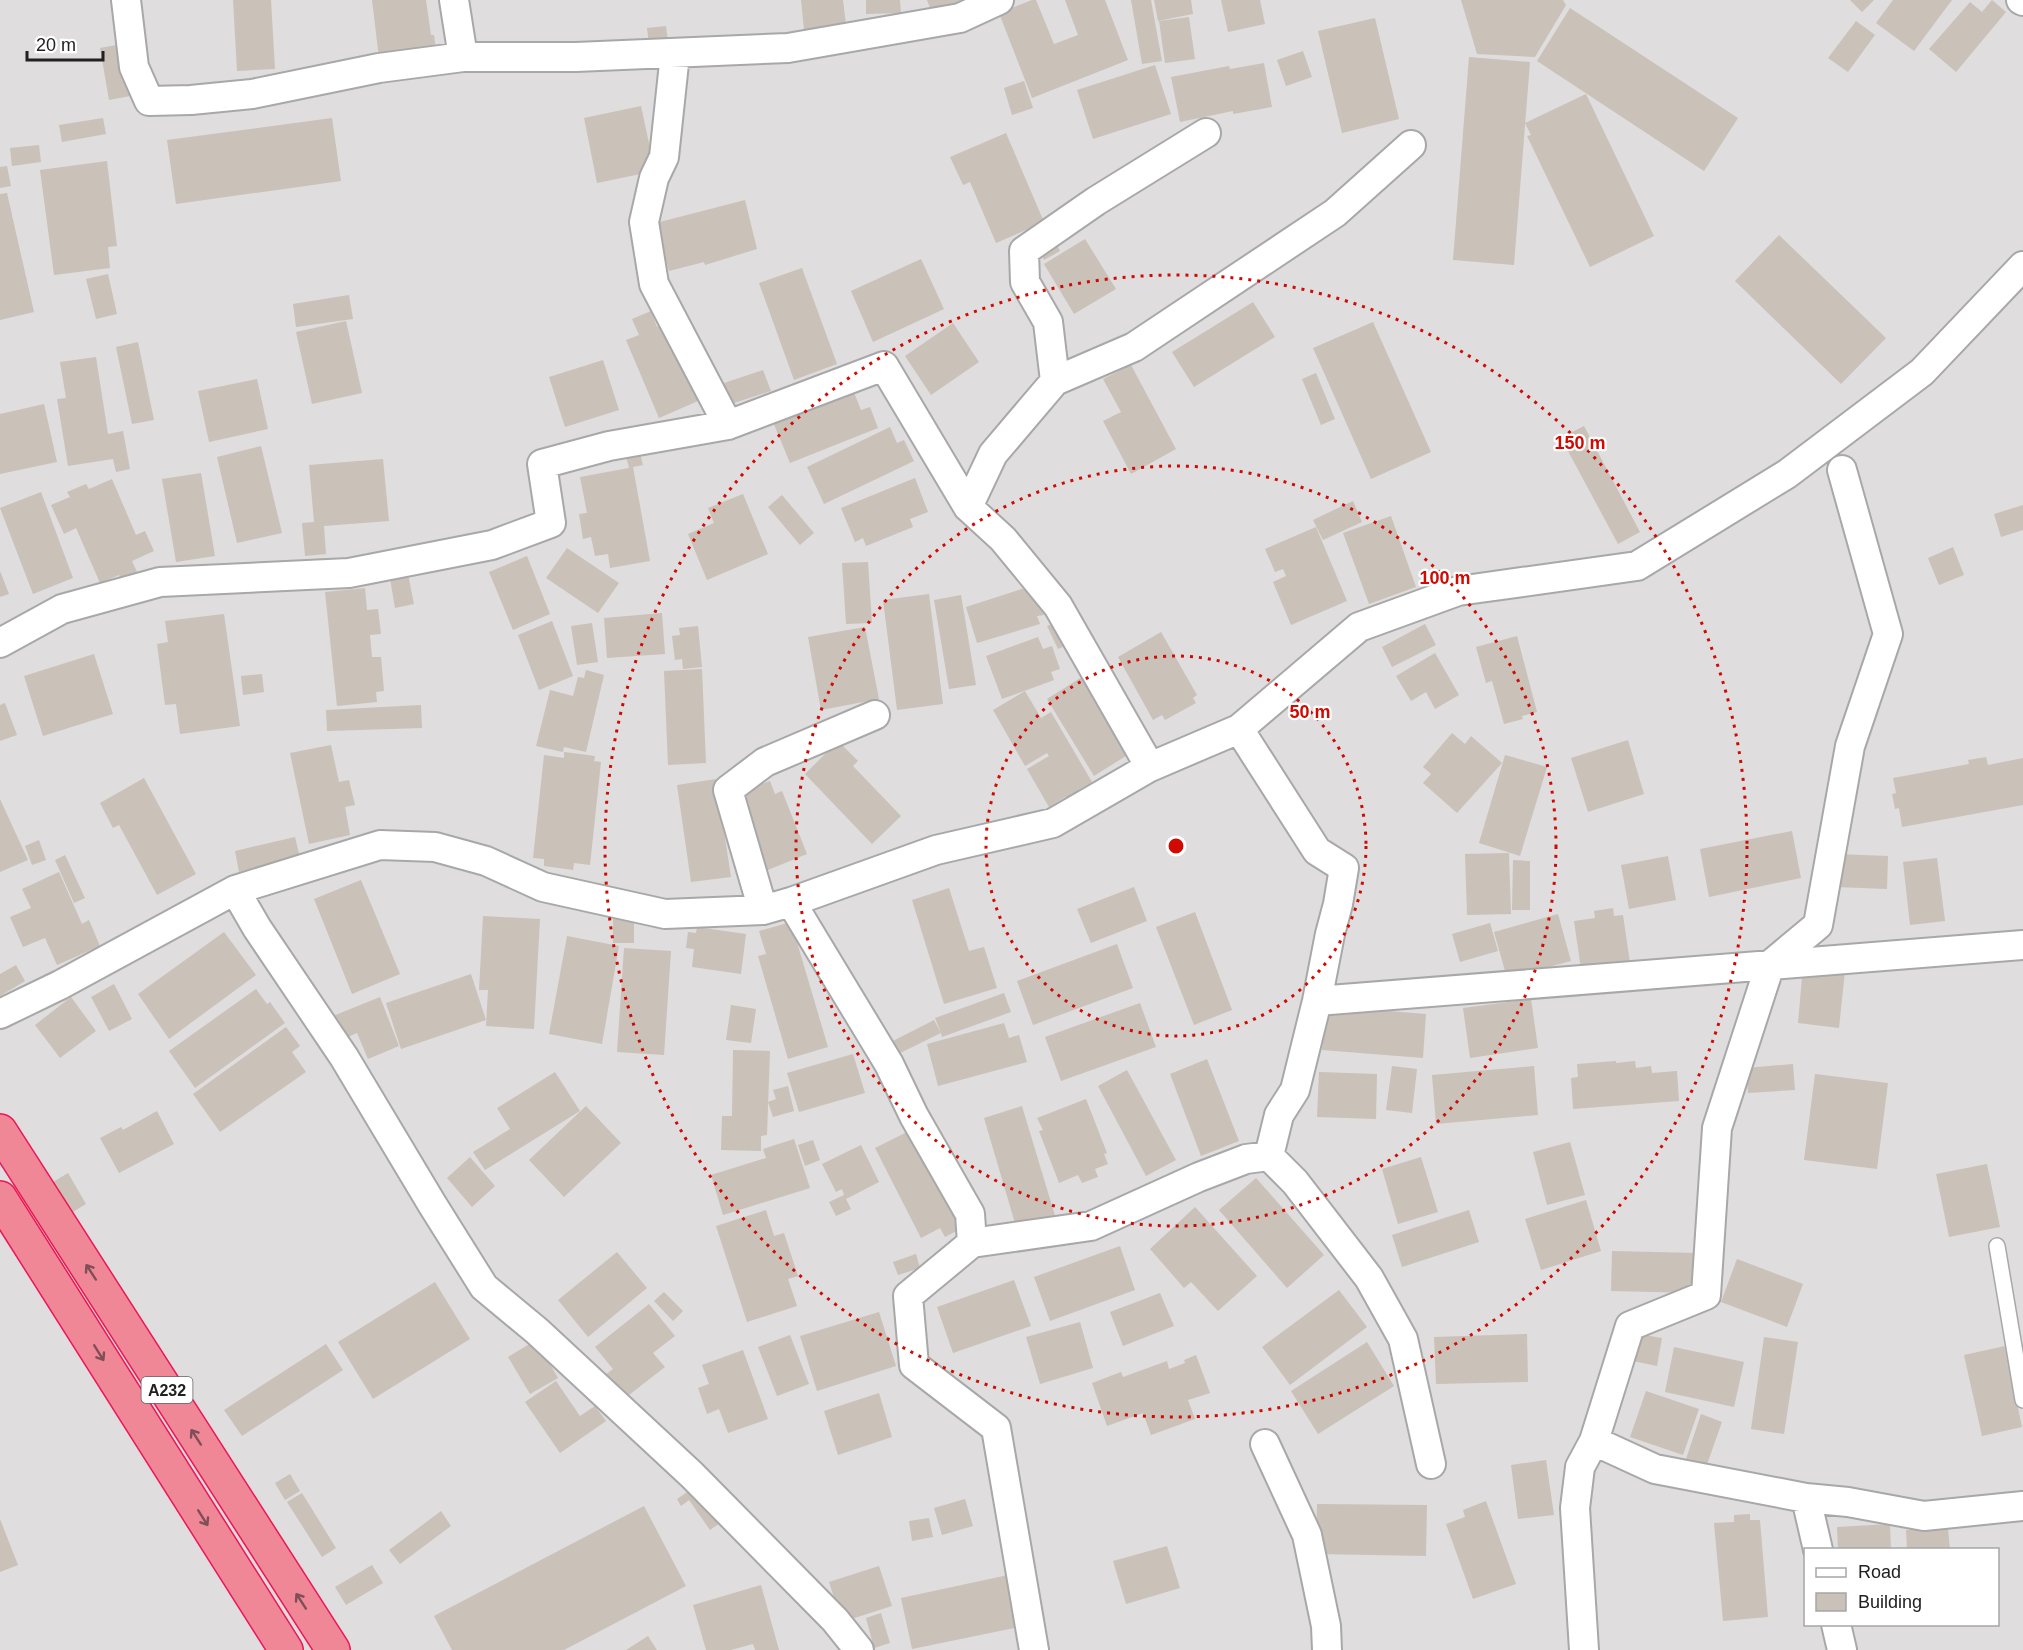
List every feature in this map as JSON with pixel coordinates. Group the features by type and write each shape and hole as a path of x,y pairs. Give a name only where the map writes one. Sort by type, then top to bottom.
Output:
{"highway":[{"name":"A232","path":"0,1131 333,1650"},
{"name":"A232","path":"0,1198 286,1650"}],"street":[{"path":"126,0 134,67 149,101 252,94 379,68 463,57 576,57 788,48 960,18 999,0"},
{"path":"454,0 463,57"},
{"path":"675,54 664,157 654,178 644,222 654,284 728,425"},
{"path":"1055,381 1048,322 1024,282 1024,251 1096,201 1206,133"},
{"path":"968,507 993,454 1055,381 1134,347 1335,213 1411,145"},
{"path":"0,1014 60,985 235,890 380,845 435,847 486,861 543,887 665,914 763,910 791,903 936,850 1053,823 1150,768 1239,729 1359,627 1458,591 1637,566 1787,474 1922,372 2023,266"},
{"path":"0,643 62,609 160,582 349,573 492,545 551,522 542,464 609,446 728,425 884,366 968,507 1003,539 1058,606 1150,768"},
{"path":"1584,1650 1575,1508 1580,1467 1594,1441 1630,1326 1706,1294 1717,1128 1770,965 1818,925 1850,747 1888,634 1842,470"},
{"path":"763,910 728,790 765,762 875,715"},
{"path":"1239,729 1317,851 1344,868 1317,1001 1295,1090 1278,1115 1269,1156"},
{"path":"235,890 257,928 344,1057 484,1287 537,1331 692,1475 835,1620 860,1650"},
{"path":"791,903 889,1064 914,1116 970,1214 972,1243"},
{"path":"1317,1001 2023,945"},
{"path":"1034,1650 996,1428 914,1365 908,1296 972,1243 1091,1226 1198,1177 1246,1159 1269,1156"},
{"path":"1269,1156 1295,1182 1369,1278 1403,1339 1431,1464"},
{"path":"1594,1441 1655,1469 1806,1498 1848,1502 1924,1516 2023,1506"},
{"path":"1265,1443 1307,1535 1326,1626 1327,1650"},
{"path":"1806,1498 1818,1548"},
{"path":"1836,1626 1842,1650"}],"lane":[{"path":"1997,1246 2023,1400"}],"shaded area":[{"path":"0,0 2023,0 2023,1650 0,1650"}],"building":[{"path":"233,0 271,0 275,69 237,71"},
{"path":"372,0 426,0 431,35 434,35 436,51 379,58"},
{"path":"801,0 843,0 846,25 804,30"},
{"path":"866,0 900,0 901,13 866,14"},
{"path":"927,0 984,0 934,18"},
{"path":"1036,0 1054,44 1078,35 1065,0 1105,0 1128,60 1032,98 999,13"},
{"path":"1131,0 1151,0 1162,61 1142,64"},
{"path":"1154,0 1191,0 1193,14 1158,21"},
{"path":"1221,0 1260,0 1265,24 1228,32"},
{"path":"1461,0 1563,0 1566,5 1535,57 1477,54"},
{"path":"1850,0 1874,0 1862,12"},
{"path":"1893,0 1952,0 1914,51 1876,23"},
{"path":"1992,0 2006,12 1956,72 1929,49 1970,2 1982,12"},
{"path":"1570,8 1738,118 1704,171 1537,61"},
{"path":"1189,17 1195,59 1165,63 1159,21"},
{"path":"1375,18 1399,119 1342,133 1318,31"},
{"path":"1856,21 1875,35 1848,72 1828,58"},
{"path":"666,26 669,50 650,52 647,28"},
{"path":"122,44 130,96 109,100 100,48"},
{"path":"1303,51 1312,77 1286,86 1277,60"},
{"path":"1469,57 1530,62 1514,265 1453,260"},
{"path":"1264,63 1272,107 1233,114 1233,111 1180,122 1171,77 1229,66 1230,69"},
{"path":"1155,65 1171,114 1093,139 1077,90"},
{"path":"1024,81 1033,108 1012,115 1004,88"},
{"path":"1586,94 1654,236 1590,267 1527,136 1531,135 1525,123"},
{"path":"641,106 655,171 597,183 584,118"},
{"path":"103,118 106,134 62,142 59,125"},
{"path":"332,118 341,181 176,204 167,140"},
{"path":"1006,133 1044,222 996,243 970,182 963,185 950,157"},
{"path":"39,145 41,162 12,166 10,148"},
{"path":"107,161 117,246 108,247 110,268 54,275 40,170"},
{"path":"7,166 11,186 0,188 0,167"},
{"path":"7,193 34,312 0,320 0,194"},
{"path":"745,200 757,249 705,265 704,262 669,271 656,223"},
{"path":"1779,235 1886,338 1841,384 1735,281"},
{"path":"1085,239 1116,289 1074,314 1044,264"},
{"path":"1056,243 1060,251 1044,260 1040,252"},
{"path":"921,259 944,309 873,342 851,291"},
{"path":"802,268 837,364 794,380 759,283"},
{"path":"108,274 117,314 96,319 86,279"},
{"path":"349,295 353,319 296,327 293,304"},
{"path":"1253,302 1275,337 1194,387 1172,352"},
{"path":"651,311 657,327 665,324 698,401 659,418 626,340 639,335 632,319"},
{"path":"346,321 362,393 312,404 296,332"},
{"path":"1373,322 1431,452 1371,479 1313,348"},
{"path":"953,323 979,362 931,395 905,356"},
{"path":"138,342 154,420 132,424 116,347"},
{"path":"96,357 108,434 123,431 130,469 116,472 113,459 68,466 57,399 66,398 60,362"},
{"path":"603,360 619,410 565,427 549,377"},
{"path":"1131,365 1176,449 1131,474 1103,421 1121,412 1103,379"},
{"path":"763,370 771,391 731,404 724,383"},
{"path":"1316,373 1335,419 1321,425 1302,379"},
{"path":"257,379 268,429 209,442 198,391"},
{"path":"853,390 861,410 870,407 878,428 790,463 773,422"},
{"path":"44,404 57,462 0,474 0,414"},
{"path":"1584,426 1640,532 1618,544 1561,438"},
{"path":"890,427 897,443 904,440 914,461 824,504 807,467"},
{"path":"261,446 282,533 237,543 217,457"},
{"path":"640,453 643,465 633,467 650,561 610,568 608,554 595,556 591,537 583,539 579,514 587,513 580,477 629,468 626,456"},
{"path":"383,459 389,521 324,526 326,554 305,556 302,523 314,522 309,465"},
{"path":"201,473 215,556 176,562 162,479"},
{"path":"915,478 928,512 910,519 913,527 866,546 863,538 855,542 841,508"},
{"path":"112,479 136,535 145,531 154,551 132,561 137,572 121,579 119,575 100,583 76,528 64,534 51,505 70,497 67,492 86,484 89,489"},
{"path":"41,492 73,578 33,594 0,508"},
{"path":"743,494 768,554 707,580 688,534 714,523 708,508"},
{"path":"782,495 814,533 800,545 768,507"},
{"path":"1353,501 1362,522 1323,540 1313,520"},
{"path":"2023,505 2023,530 2001,537 1994,514"},
{"path":"1391,516 1416,587 1369,604 1343,533"},
{"path":"1316,527 1347,601 1291,625 1273,582 1286,576 1283,569 1275,572 1265,549"},
{"path":"1953,547 1964,575 1939,585 1928,558"},
{"path":"567,548 619,583 598,613 546,578"},
{"path":"527,556 550,614 513,630 489,572"},
{"path":"868,562 872,623 846,624 842,563"},
{"path":"0,571 9,594 0,597"},
{"path":"408,574 414,604 395,608 390,578"},
{"path":"1028,587 1032,598 1038,596 1044,615 1037,616 1040,624 977,643 966,607"},
{"path":"365,588 367,610 378,609 381,634 370,635 372,657 381,657 384,691 376,692 377,702 337,706 325,592"},
{"path":"929,594 943,704 897,710 883,600"},
{"path":"961,595 976,685 949,689 934,600"},
{"path":"662,613 665,654 607,658 604,618"},
{"path":"224,614 240,726 180,734 176,704 165,705 157,644 168,642 165,621"},
{"path":"1062,620 1073,642 1058,649 1047,626"},
{"path":"552,621 573,676 539,690 518,635"},
{"path":"592,623 598,662 577,665 571,626"},
{"path":"1425,624 1436,645 1392,667 1382,647"},
{"path":"698,626 702,667 683,669 682,659 675,660 672,636 680,635 679,628"},
{"path":"865,627 879,699 821,710 808,637"},
{"path":"1161,632 1197,695 1193,698 1196,703 1165,720 1162,715 1153,720 1118,657"},
{"path":"1517,636 1537,712 1504,724 1492,681 1486,683 1476,647"},
{"path":"1038,637 1043,649 1052,646 1060,669 1051,672 1054,680 1002,699 986,656"},
{"path":"1435,653 1459,695 1435,709 1426,692 1411,701 1396,676"},
{"path":"94,654 113,714 43,736 24,676"},
{"path":"702,669 706,763 668,765 664,671"},
{"path":"586,670 604,675 586,752 564,747 563,752 536,746 550,690 573,696 578,677 584,678"},
{"path":"262,674 264,692 243,695 241,676"},
{"path":"1082,677 1129,754 1094,776 1047,699"},
{"path":"1025,691 1041,718 1051,712 1092,782 1078,790 1080,794 1068,801 1065,797 1049,807 1027,769 1049,756 1047,753 1025,766 993,710"},
{"path":"5,703 17,735 0,741 0,705"},
{"path":"421,705 422,728 327,731 326,710"},
{"path":"1452,733 1465,744 1471,736 1502,763 1457,813 1423,783 1431,774 1423,767"},
{"path":"1628,740 1644,794 1588,812 1571,758"},
{"path":"838,741 858,761 853,766 901,816 872,844 805,774"},
{"path":"331,745 339,782 349,780 355,805 345,807 350,835 309,844 290,753"},
{"path":"564,752 595,756 594,761 601,762 590,865 574,863 573,870 544,866 544,859 533,858 544,755 564,758"},
{"path":"1505,755 1547,767 1520,856 1479,843"},
{"path":"1986,757 1988,765 2023,758 2023,805 1902,827 1899,808 1895,809 1892,794 1896,793 1893,778 1969,764 1968,760"},
{"path":"144,778 196,874 157,895 119,825 113,828 100,803"},
{"path":"716,779 731,877 691,882 677,785"},
{"path":"770,781 775,794 782,791 807,854 763,872 738,809 749,804 743,791"},
{"path":"0,799 28,860 0,872"},
{"path":"1792,831 1801,878 1709,897 1700,849"},
{"path":"295,837 300,858 239,872 235,851"},
{"path":"39,840 46,860 32,865 25,846"},
{"path":"1509,853 1511,914 1467,915 1465,854"},
{"path":"1837,854 1888,856 1887,889 1836,887"},
{"path":"65,855 85,898 74,903 55,860"},
{"path":"1668,856 1676,900 1629,909 1621,865"},
{"path":"1937,858 1945,921 1910,925 1903,862"},
{"path":"1513,860 1530,861 1530,910 1512,910"},
{"path":"59,872 82,924 89,920 100,946 57,965 45,938 23,947 10,917 31,908 22,889"},
{"path":"361,880 400,974 352,994 314,899"},
{"path":"1134,887 1147,921 1091,943 1077,909"},
{"path":"949,888 969,951 984,947 997,988 944,1004 912,900"},
{"path":"1613,908 1614,916 1623,915 1630,963 1581,969 1574,921 1595,918 1594,911"},
{"path":"1195,912 1232,1010 1194,1025 1156,927"},
{"path":"1558,914 1571,961 1507,978 1494,932"},
{"path":"483,916 540,919 534,1029 486,1026 488,990 479,990"},
{"path":"613,916 634,916 634,943 613,943"},
{"path":"791,922 828,1047 788,1059 758,956 766,954 759,931"},
{"path":"1490,923 1498,951 1460,962 1452,934"},
{"path":"697,927 746,934 741,974 692,967 694,949 686,948 688,932 696,933"},
{"path":"224,932 256,975 169,1039 138,994"},
{"path":"567,936 619,946 602,1044 549,1034"},
{"path":"1117,944 1133,988 1033,1025 1017,981"},
{"path":"624,948 671,951 664,1055 617,1052"},
{"path":"16,965 25,981 0,996 0,974"},
{"path":"1803,966 1845,971 1839,1028 1798,1023"},
{"path":"471,974 486,1020 401,1049 386,1003"},
{"path":"114,984 132,1019 109,1031 91,997"},
{"path":"256,989 267,1004 270,1002 285,1023 195,1088 169,1051"},
{"path":"1004,993 1011,1012 942,1037 935,1018"},
{"path":"71,997 96,1031 60,1058 35,1025"},
{"path":"380,997 399,1046 368,1059 357,1033 343,1039 333,1016"},
{"path":"1531,999 1538,1048 1470,1058 1463,1008"},
{"path":"1140,1003 1156,1047 1061,1081 1045,1037"},
{"path":"731,1005 756,1009 751,1043 726,1040"},
{"path":"1326,1006 1426,1014 1423,1058 1322,1050"},
{"path":"934,1020 941,1033 896,1055 889,1043"},
{"path":"1004,1023 1009,1038 1019,1035 1027,1062 938,1086 927,1044"},
{"path":"286,1027 300,1046 292,1052 306,1072 220,1132 193,1094"},
{"path":"733,1050 770,1051 767,1135 761,1136 761,1151 721,1150 722,1116 732,1116"},
{"path":"853,1054 865,1093 799,1112 787,1073"},
{"path":"1207,1059 1239,1141 1201,1156 1170,1074"},
{"path":"1616,1061 1616,1063 1635,1061 1636,1068 1651,1066 1652,1073 1677,1071 1679,1101 1573,1109 1571,1078 1578,1077 1577,1064"},
{"path":"1793,1064 1795,1090 1748,1093 1746,1068"},
{"path":"1392,1066 1417,1069 1412,1113 1386,1110"},
{"path":"1534,1066 1538,1115 1436,1124 1432,1075"},
{"path":"1127,1070 1176,1160 1146,1176 1098,1086"},
{"path":"555,1072 580,1111 485,1170 473,1152 510,1129 497,1108"},
{"path":"1319,1072 1377,1074 1376,1119 1317,1117"},
{"path":"1815,1074 1888,1083 1877,1169 1804,1160"},
{"path":"788,1086 794,1111 773,1117 768,1102 776,1099 773,1090"},
{"path":"1086,1099 1107,1153 1104,1154 1108,1164 1095,1169 1098,1177 1082,1183 1078,1175 1059,1183 1039,1131 1043,1130 1037,1118"},
{"path":"586,1106 621,1143 564,1197 529,1160"},
{"path":"1022,1106 1056,1219 1017,1230 984,1118"},
{"path":"157,1111 174,1144 119,1173 100,1138 121,1127 123,1130"},
{"path":"913,1129 964,1227 945,1237 940,1228 921,1238 875,1148"},
{"path":"794,1139 810,1188 723,1215 711,1175 766,1158 763,1149"},
{"path":"813,1140 820,1160 805,1166 798,1145"},
{"path":"1570,1142 1585,1195 1547,1205 1533,1152"},
{"path":"861,1145 879,1182 846,1199 851,1209 836,1216 829,1202 844,1195 842,1189 836,1192 822,1164"},
{"path":"470,1157 495,1186 472,1207 447,1178"},
{"path":"1421,1157 1438,1212 1398,1224 1382,1169"},
{"path":"1987,1164 2000,1227 1949,1237 1936,1174"},
{"path":"68,1173 86,1204 66,1216 48,1185"},
{"path":"1256,1178 1324,1255 1287,1288 1219,1210"},
{"path":"1586,1200 1601,1251 1541,1270 1525,1219"},
{"path":"1195,1207 1257,1276 1218,1311 1191,1282 1184,1288 1150,1249"},
{"path":"766,1210 774,1236 784,1233 798,1276 788,1279 797,1306 747,1322 716,1226"},
{"path":"1469,1210 1479,1242 1402,1267 1392,1235"},
{"path":"1120,1246 1135,1290 1050,1321 1034,1277"},
{"path":"1612,1251 1697,1253 1696,1293 1611,1291"},
{"path":"617,1252 647,1288 588,1337 558,1300"},
{"path":"916,1254 920,1268 898,1275 893,1262"},
{"path":"1737,1259 1803,1284 1787,1327 1721,1302"},
{"path":"1014,1280 1031,1326 953,1353 937,1307"},
{"path":"435,1282 470,1339 373,1399 338,1342"},
{"path":"1339,1290 1367,1327 1290,1385 1262,1347"},
{"path":"664,1292 683,1311 673,1321 654,1301"},
{"path":"1160,1293 1174,1326 1123,1346 1110,1312"},
{"path":"649,1304 675,1336 653,1353 665,1367 620,1402 601,1378 613,1369 595,1347"},
{"path":"879,1312 896,1366 817,1391 800,1336"},
{"path":"1080,1322 1093,1368 1040,1384 1026,1337"},
{"path":"1633,1333 1662,1338 1657,1366 1628,1360"},
{"path":"1527,1334 1528,1382 1436,1384 1434,1337"},
{"path":"790,1335 809,1384 777,1396 758,1347"},
{"path":"1764,1337 1798,1342 1784,1434 1751,1429"},
{"path":"536,1340 558,1378 530,1394 508,1357"},
{"path":"1367,1342 1394,1386 1318,1434 1291,1391"},
{"path":"326,1344 343,1370 242,1436 224,1410"},
{"path":"2005,1346 2022,1427 1982,1436 1964,1355"},
{"path":"1674,1347 1744,1362 1734,1407 1665,1392"},
{"path":"743,1350 768,1419 728,1433 719,1409 707,1414 698,1388 709,1384 702,1365"},
{"path":"1196,1355 1210,1393 1188,1400 1195,1419 1151,1435 1143,1413 1107,1426 1092,1383 1121,1372 1123,1377 1167,1361 1169,1369 1185,1363 1184,1360"},
{"path":"556,1381 580,1416 595,1406 606,1421 560,1453 525,1402"},
{"path":"1646,1391 1699,1409 1683,1455 1630,1437"},
{"path":"879,1393 892,1437 838,1455 824,1411"},
{"path":"1701,1414 1722,1422 1705,1470 1685,1462"},
{"path":"1546,1460 1554,1515 1518,1519 1511,1465"},
{"path":"290,1474 300,1491 285,1500 275,1483"},
{"path":"699,1484 723,1521 710,1530 689,1500 681,1506 677,1499"},
{"path":"302,1493 336,1548 322,1557 287,1502"},
{"path":"965,1499 973,1526 942,1535 934,1508"},
{"path":"1486,1501 1516,1584 1473,1599 1446,1524 1465,1517 1463,1510"},
{"path":"1317,1504 1427,1505 1426,1556 1316,1554"},
{"path":"644,1506 686,1586 564,1650 452,1650 434,1616"},
{"path":"441,1511 451,1526 400,1564 389,1550"},
{"path":"1750,1514 1750,1520 1760,1520 1768,1617 1723,1621 1714,1523 1734,1522 1734,1515"},
{"path":"929,1518 933,1537 912,1541 909,1521"},
{"path":"0,1519 18,1565 0,1572"},
{"path":"1890,1524 1891,1548 1838,1548 1837,1527"},
{"path":"1948,1528 1950,1548 1907,1548 1906,1530"},
{"path":"1167,1546 1180,1588 1126,1604 1113,1561"},
{"path":"372,1565 383,1583 346,1605 335,1587"},
{"path":"879,1566 892,1606 842,1622 829,1582"},
{"path":"1008,1575 1019,1627 912,1649 901,1598"},
{"path":"761,1585 779,1650 755,1650 753,1644 731,1650 706,1650 693,1605"},
{"path":"881,1613 890,1643 874,1648 866,1618"},
{"path":"648,1636 657,1650 626,1650"}]}
